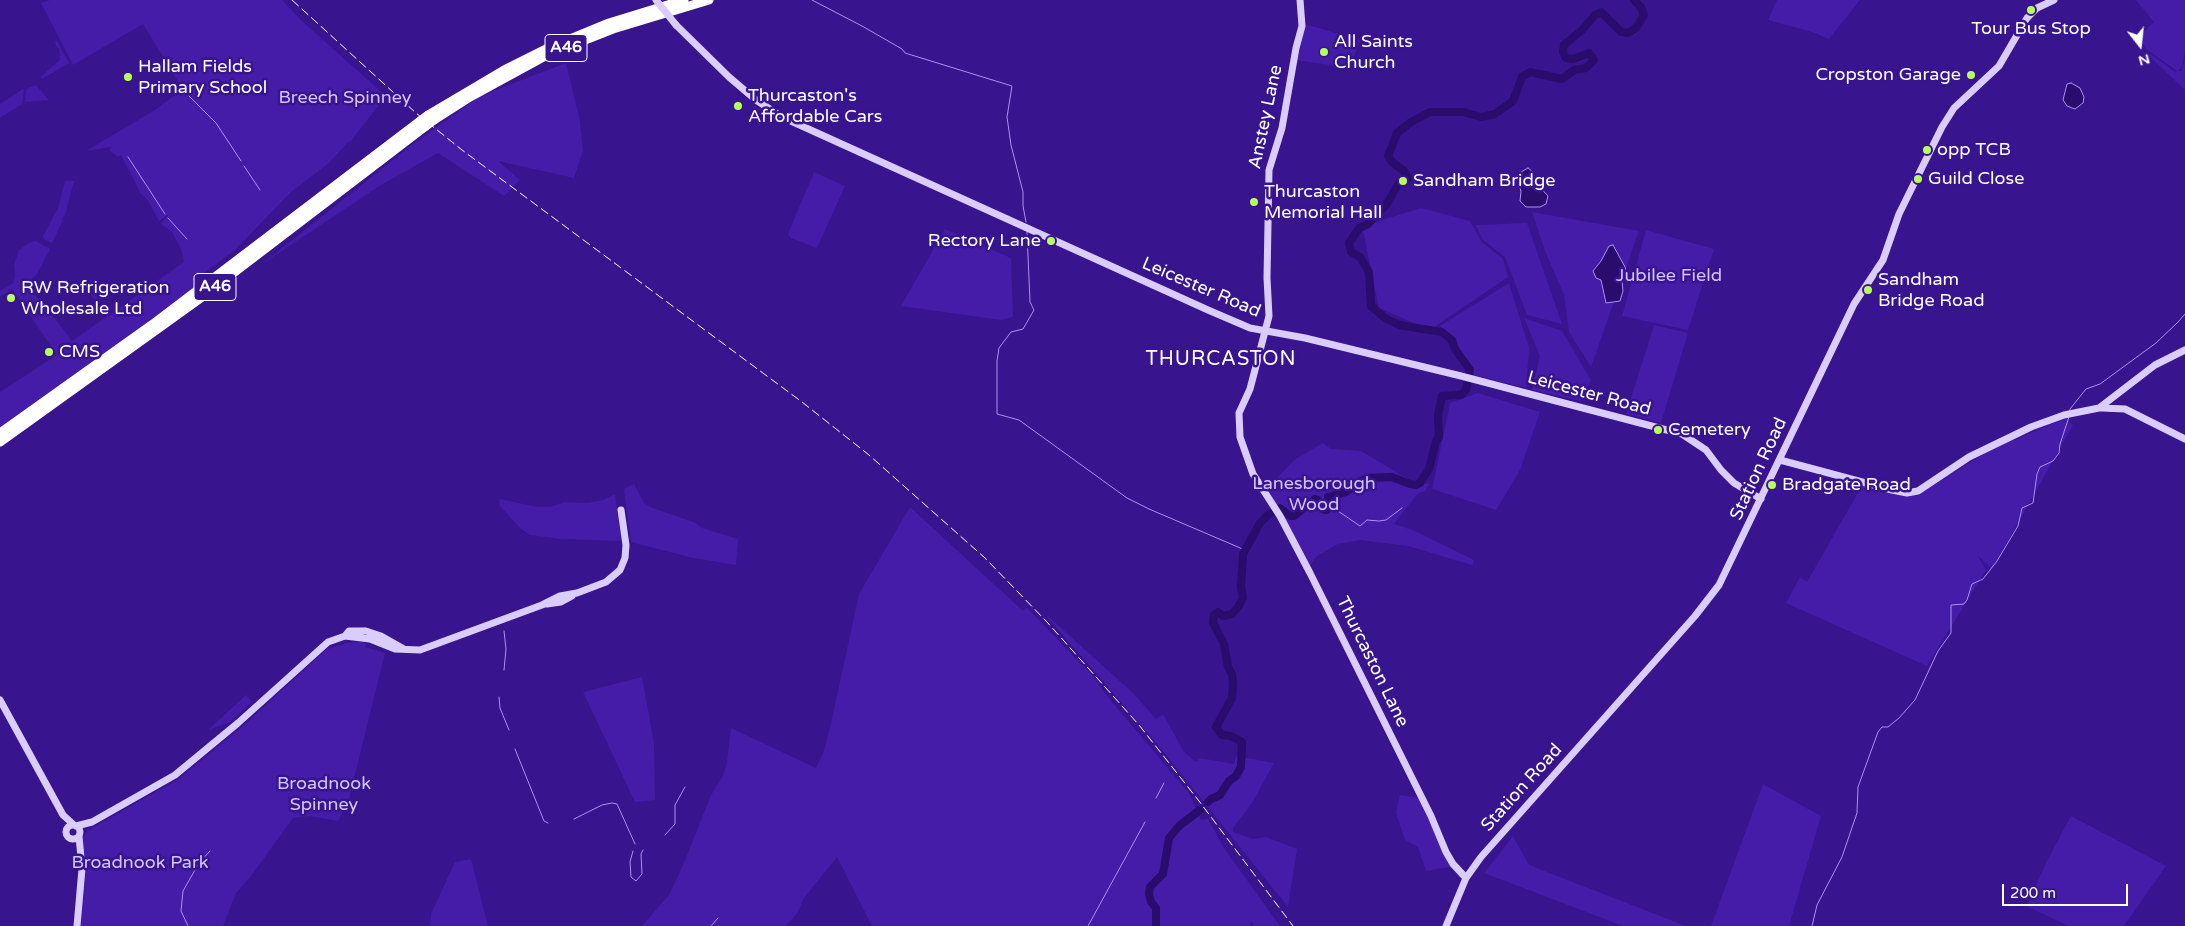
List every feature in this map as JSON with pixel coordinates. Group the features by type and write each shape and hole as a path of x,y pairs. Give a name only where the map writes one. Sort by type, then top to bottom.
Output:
{"highway":[{"name":"A46","path":"0,433 177,306 431,118 504,70 546,49 608,23 684,0"},
{"name":"A46","path":"431,118 547,56 613,29 708,0"},
{"name":"A46","path":"0,442 202,297 423,124"}],"street":[{"name":"Leicester Road","path":"656,0 676,25 729,77 756,100 782,117 1208,310 1250,328 1461,376 1682,434 1706,450 1734,484 1762,498"},
{"name":"Anstey Lane","path":"1248,460 1240,437 1238,415 1252,380 1269,316 1267,278 1268,170 1282,128 1296,48 1302,26 1300,0"},
{"name":"Station Road","path":"1446,926 1466,878 1481,857 1709,600 1719,585 1854,304 1882,260 1899,214 1942,127 1954,108 1999,66 2027,18 2037,8 2054,0"},
{"path":"2099,408 2155,365 2185,350"},
{"path":"2119,394 2125,409"},
{"path":"1780,460 1892,490 1913,492 1923,488 1959,462 2031,427 2064,415 2099,408 2125,409 2185,439"},
{"name":"Thurcaston Lane","path":"1248,460 1253,474 1280,516 1317,586 1414,781 1446,852 1453,864 1466,878"},
{"path":"71,839 75,839 92,822 178,773 238,723 321,646 332,640 346,636 349,632 366,631 381,636 404,649 420,650 542,605 560,596 577,593 610,580 622,567 626,550 621,510"},
{"path":"0,700 64,815 79,829 82,875 77,926"},
{"path":"64,815 66,832 80,854"},
{"path":"66,832 69,827 92,822"}],"green space":[{"name":"Breech Spinney","path":"50,0 282,0 304,23 386,96 350,142 329,163 291,192 235,250 193,281 197,287 0,428 0,392 57,355 12,289 0,297 0,291 13,283 15,276 14,265 19,250 29,243 36,241 50,249 37,274 25,285 43,303 72,341 184,262 182,251 172,232 161,224 168,215 159,221 147,199 141,194 121,155 118,157 109,150 111,147 86,151 155,110 183,89 143,24 73,65 41,3"},
{"path":"1777,0 1860,0 1829,39 1812,32 1768,20"},
{"path":"2136,0 2185,0 2185,51 2182,67 2178,71 2181,71 2185,60 2185,90 2147,54 2151,54 2175,72 2177,71 2146,49 2138,38 2154,22"},
{"path":"1305,24 1360,40 1350,68 1296,60"},
{"path":"57,41 69,63 42,79 40,77 60,60 59,48 57,48 55,42"},
{"path":"566,63 580,121 583,151 574,178 498,161 520,180 504,196 438,153 381,185 262,264 413,144 480,96"},
{"path":"36,85 49,100 25,102 26,89"},
{"path":"23,89 22,104 0,118 0,104"},
{"path":"814,172 845,186 817,248 791,238 788,234"},
{"path":"65,181 74,181 65,215 52,243 44,239 43,236 58,208"},
{"path":"1421,208 1470,221 1482,242 1503,259 1508,277 1430,330 1379,308 1362,226"},
{"path":"1532,212 1639,231 1591,367 1569,332 1564,295 1545,251"},
{"path":"1527,223 1562,324 1527,315 1505,257 1482,239 1476,225"},
{"path":"945,229 1011,258 1013,317 1001,320 901,306"},
{"name":"Jubilee Field","path":"1646,230 1714,249 1688,330 1622,316"},
{"path":"90,280 95,280 103,286 108,291 108,297 95,300 89,295 84,288"},
{"path":"1509,283 1529,348 1526,388 1474,375 1458,349 1440,326"},
{"path":"1524,318 1562,331 1591,380 1581,401 1532,390 1540,356"},
{"path":"1654,325 1688,333 1661,423 1626,414"},
{"path":"1478,393 1540,412 1520,470 1496,510 1432,489 1450,403"},
{"path":"2066,418 2073,425 1992,569 1978,556 1986,570 1927,666 1786,603 1800,577 1807,582 1864,482 1913,493 1917,496 1990,450"},
{"name":"Lanesborough Wood","path":"1323,443 1331,449 1361,451 1416,484 1429,484 1425,491 1418,493 1394,524 1415,531 1472,559 1474,561 1472,565 1408,546 1360,540 1338,544 1317,556 1310,565 1265,484 1276,479 1294,460"},
{"path":"634,484 644,503 650,507 696,523 702,528 738,539 736,565 693,558 631,542 624,489"},
{"path":"615,494 621,541 561,539 530,535 520,528 499,505 500,499 537,507 550,507 565,502 588,503 603,500"},
{"path":"910,507 1023,611 1026,607 1094,677 1107,696 1189,793 1201,820 1208,819 1224,848 1280,926 1254,926 1251,921 1250,926 872,926 837,857 804,898 798,912 786,926 642,926 669,895 684,863 711,795 723,776 727,762 731,728 816,768 824,751 831,723 859,594"},
{"path":"1047,617 1134,694 1156,719 1163,714 1184,752 1196,762 1200,758 1234,764 1236,756 1274,763 1252,803 1233,828 1233,832 1253,839 1266,837 1297,849 1288,907 1154,740"},
{"name":"Broadnook Park","path":"346,643 366,643 365,647 385,653 349,799 338,821 310,816 293,818 251,876 236,893 223,926 81,926 86,865 82,839 87,831 177,780 242,727 327,649"},
{"path":"642,677 654,743 655,800 635,802 583,692"},
{"path":"246,695 252,702 230,722 208,730"},
{"path":"1763,784 1821,816 1789,926 1711,926"},
{"path":"1400,795 1420,798 1455,866 1426,871 1418,847 1405,840 1396,813"},
{"path":"2071,816 2166,866 2124,926 2069,926 2026,906"},
{"path":"1513,836 1529,865 1686,926 1623,926 1484,873"},
{"path":"471,859 488,926 430,926 431,914 455,862"}],"shaded area":[{"path":"2071,83 2080,88 2084,97 2083,103 2075,109 2067,106 2063,100 2067,84"},
{"path":"1528,168 1533,172 1534,181 1548,196 1546,204 1540,207 1526,207 1520,201 1521,191 1517,179 1521,172"},
{"path":"1613,245 1625,267 1627,276 1622,281 1623,291 1620,301 1606,303 1601,280 1596,278 1593,271 1609,246"}],"waterway":[{"path":"812,0 862,26 902,49 905,53 1012,86 1007,117 1011,145 1023,192 1026,222"},
{"path":"1208,802 1220,795 1229,781 1236,776 1241,767 1242,742 1231,736 1222,735 1216,727 1232,698 1233,683 1224,644 1213,623 1214,615 1218,612 1223,616 1232,614 1243,598 1241,587 1243,554 1260,523 1269,514 1280,508 1290,516 1294,516 1315,499 1318,500 1322,509 1326,510 1330,507 1328,497 1346,492 1368,478 1392,477 1410,484 1416,485 1420,483 1429,469 1436,441 1439,437 1438,415 1442,396 1461,395 1466,390 1470,370 1455,349 1452,340 1442,332 1399,325 1385,318 1371,306 1369,272 1360,257 1351,252 1349,243 1359,228 1368,224 1386,205 1399,183 1408,178 1404,171 1392,162 1388,156 1397,133 1411,122 1430,112 1463,112 1481,117 1495,114 1513,101 1522,77 1530,72 1562,79 1574,70 1586,68 1594,60 1589,53 1573,59 1566,58 1563,52 1564,45 1582,30 1595,15 1601,12 1621,32 1628,33 1636,28 1644,15 1641,7 1634,0"},
{"path":"189,96 216,123 241,161"},
{"path":"128,157 165,214"},
{"path":"244,166 260,190"},
{"path":"168,218 187,239"},
{"path":"1027,232 1030,302 1034,310 1023,329 1011,332 999,348 997,361 997,414 1019,420 1127,498 1245,550"},
{"path":"2070,412 2070,409 2086,389 2100,384 2156,343 2185,314"},
{"path":"1812,926 1817,905 1842,857 1857,813 1858,787 1878,732 1882,727 1888,727 1899,718 1915,700 1938,651 1951,633 1951,605 1964,604 1972,584 1983,579 1997,561 2018,526 2022,508 2033,503 2037,474 2040,467 2053,461 2059,453 2069,417"},
{"path":"1328,508 1338,511 1360,526 1367,520 1386,520 1402,508"},
{"path":"504,631 506,649 504,670"},
{"path":"499,697 500,708 509,730"},
{"path":"515,749 544,821 548,823"},
{"path":"1156,798 1164,783"},
{"path":"665,835 675,824 675,805 685,787"},
{"path":"574,819 602,805 617,804 635,844"},
{"path":"1156,926 1156,908 1151,902 1150,887 1163,874 1169,838 1179,826 1200,810"},
{"path":"1088,926 1145,822"},
{"path":"633,851 630,862 631,877 636,881 642,874 641,854 643,850"},
{"path":"188,926 181,911 183,891 199,863 210,851"},
{"path":"711,926 718,918"}],"railway":[{"path":"292,0 416,113 462,150 802,402 869,455 985,558 1047,622 1139,725 1293,926"}],"place":[{"name":"Tour Bus Stop","path":"2031,10"},
{"name":"All Saints Church","path":"1324,52"},
{"name":"Cropston Garage","path":"1971,75"},
{"name":"Hallam Fields Primary School","path":"128,77"},
{"name":"Thurcaston's Affordable Cars","path":"738,106"},
{"name":"opp TCB","path":"1927,150"},
{"name":"Guild Close","path":"1918,179"},
{"name":"Sandham Bridge","path":"1403,181"},
{"name":"Thurcaston Memorial Hall","path":"1254,202"},
{"name":"Rectory Lane","path":"1051,241"},
{"name":"Sandham Bridge Road","path":"1868,290"},
{"name":"RW Refrigeration Wholesale Ltd","path":"11,298"},
{"name":"CMS","path":"49,352"},
{"name":"Cemetery","path":"1658,430"},
{"name":"Bradgate Road","path":"1772,485"}],"district":[{"name":"THURCASTON","path":"1221,360"}],"park label":[{"name":"Broadnook Spinney","path":"324,794"}]}
